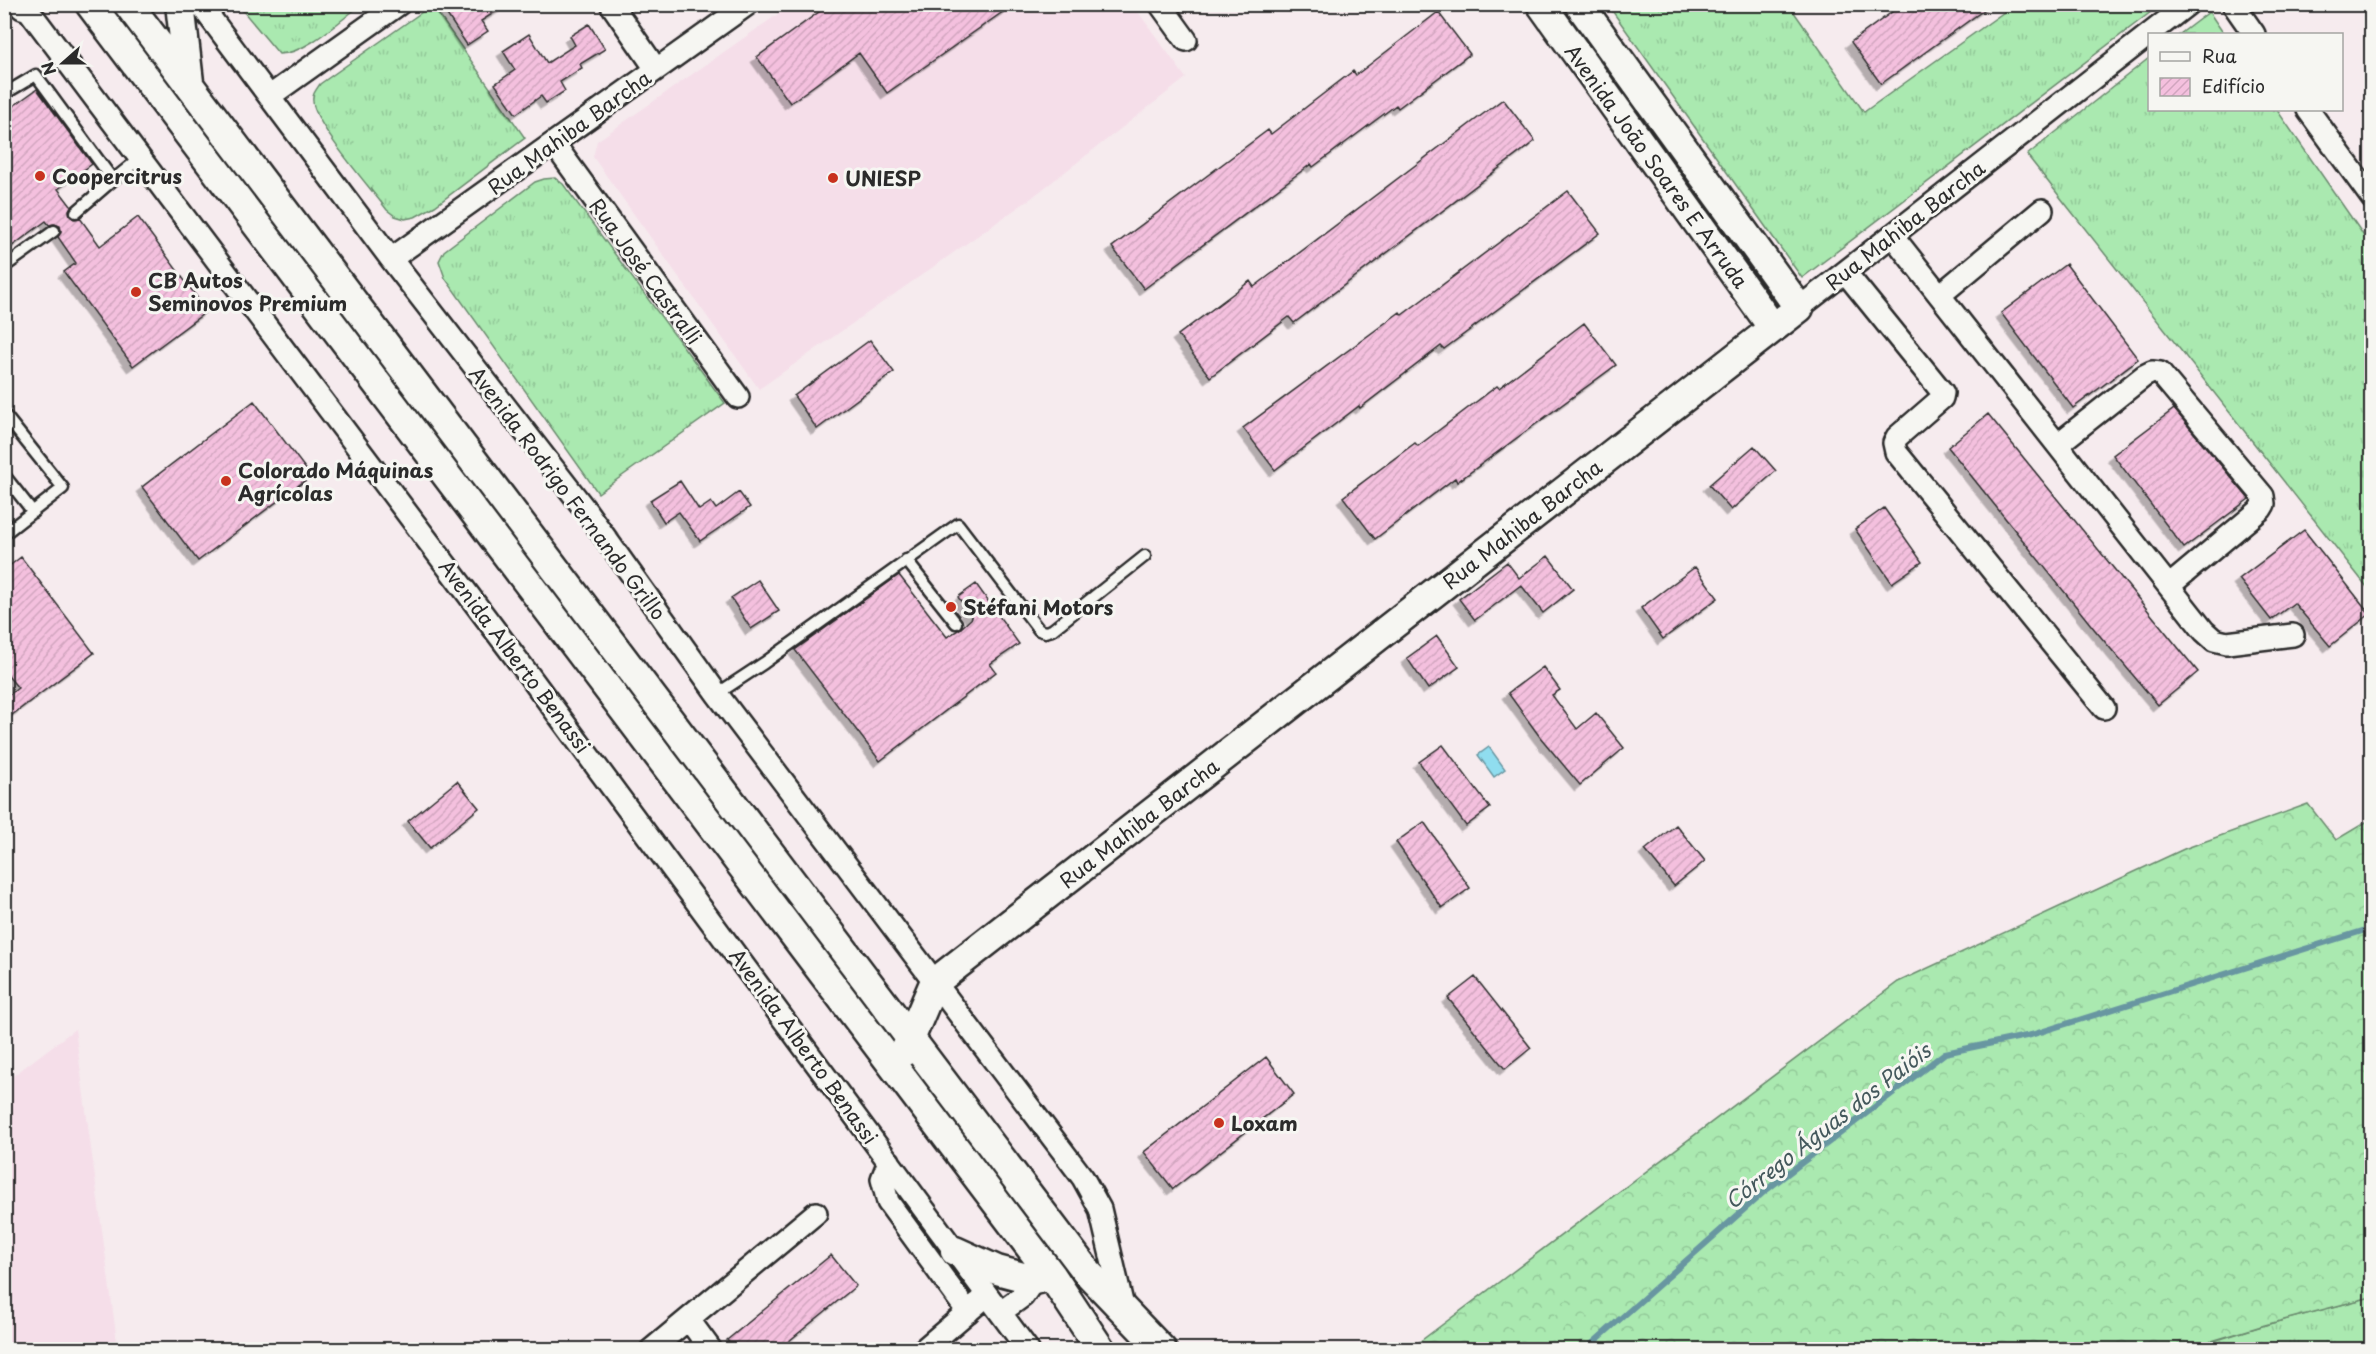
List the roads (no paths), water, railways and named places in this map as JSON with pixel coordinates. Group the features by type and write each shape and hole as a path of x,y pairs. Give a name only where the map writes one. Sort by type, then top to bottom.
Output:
{"main road":[{"path":"90,4 898,1074 1043,1278 1101,1350"},
{"path":"128,4 1087,1272 1162,1350"},
{"path":"180,4 189,84"},
{"name":"Avenida João Soares E Arruda","path":"1541,4 1773,328"},
{"name":"Avenida João Soares E Arruda","path":"1579,4 1799,308"},
{"path":"1663,176 1689,157"},
{"name":"Rua Mahiba Barcha","path":"898,1074 909,1037 934,983 1799,308"},
{"path":"955,1251 997,1270 1043,1278"}],"street":[{"name":"Avenida Rodrigo Fernando Grillo","path":"200,4 391,260 586,512 717,694 1083,1178 1100,1209 1124,1311"},
{"path":"270,96 399,4"},
{"path":"611,4 656,69"},
{"name":"Rua Mahiba Barcha","path":"391,260 748,4"},
{"path":"1160,4 1186,40"},
{"name":"Rua Mahiba Barcha","path":"2151,33 2188,4"},
{"path":"2233,4 2253,33"},
{"name":"Avenida Alberto Benassi","path":"24,5 528,674 1028,1350"},
{"name":"Rua Mahiba Barcha","path":"1799,308 2148,35"},
{"path":"2309,111 2372,198"},
{"name":"Rua José Castralli","path":"554,144 738,397"},
{"path":"1940,295 2042,210"},
{"path":"1893,235 2204,631 2214,640 2227,643 2293,634"},
{"path":"1845,272 1944,393 1942,398 1897,436 1893,443 1896,452 2104,708"},
{"path":"2058,444 2144,376 2152,372 2160,373 2263,496 2264,504 2261,509 2169,586"},
{"path":"889,1161 882,1179 888,1202 968,1312"},
{"path":"651,1350 816,1213"},
{"path":"923,1350 968,1312 1023,1296 1043,1278"},
{"path":"689,1320 711,1350"}],"lane":[{"path":"4,94 36,75 113,180"},
{"path":"76,212 139,159"},
{"path":"4,267 54,231"},
{"path":"4,414 63,488 4,534"},
{"path":"4,476 33,512"},
{"path":"717,694 958,524 1039,630 1045,632 1052,630 1145,556"},
{"path":"906,560 956,623"}],"water":[{"path":"1489,747 1505,769 1494,777 1478,755"}],"waterway":[{"name":"Córrego Águas dos Paióis","path":"1585,1350 1765,1191 1945,1053 2031,1035 2372,928"}],"place":[{"name":"Coopercitrus","path":"40,176"},
{"name":"UNIESP","path":"833,178"},
{"name":"CB Autos Seminovos Premium","path":"136,292"},
{"name":"Colorado Máquinas Agrícolas","path":"226,481"},
{"name":"Stéfani Motors","path":"951,607"},
{"name":"Loxam","path":"1219,1123"}]}
